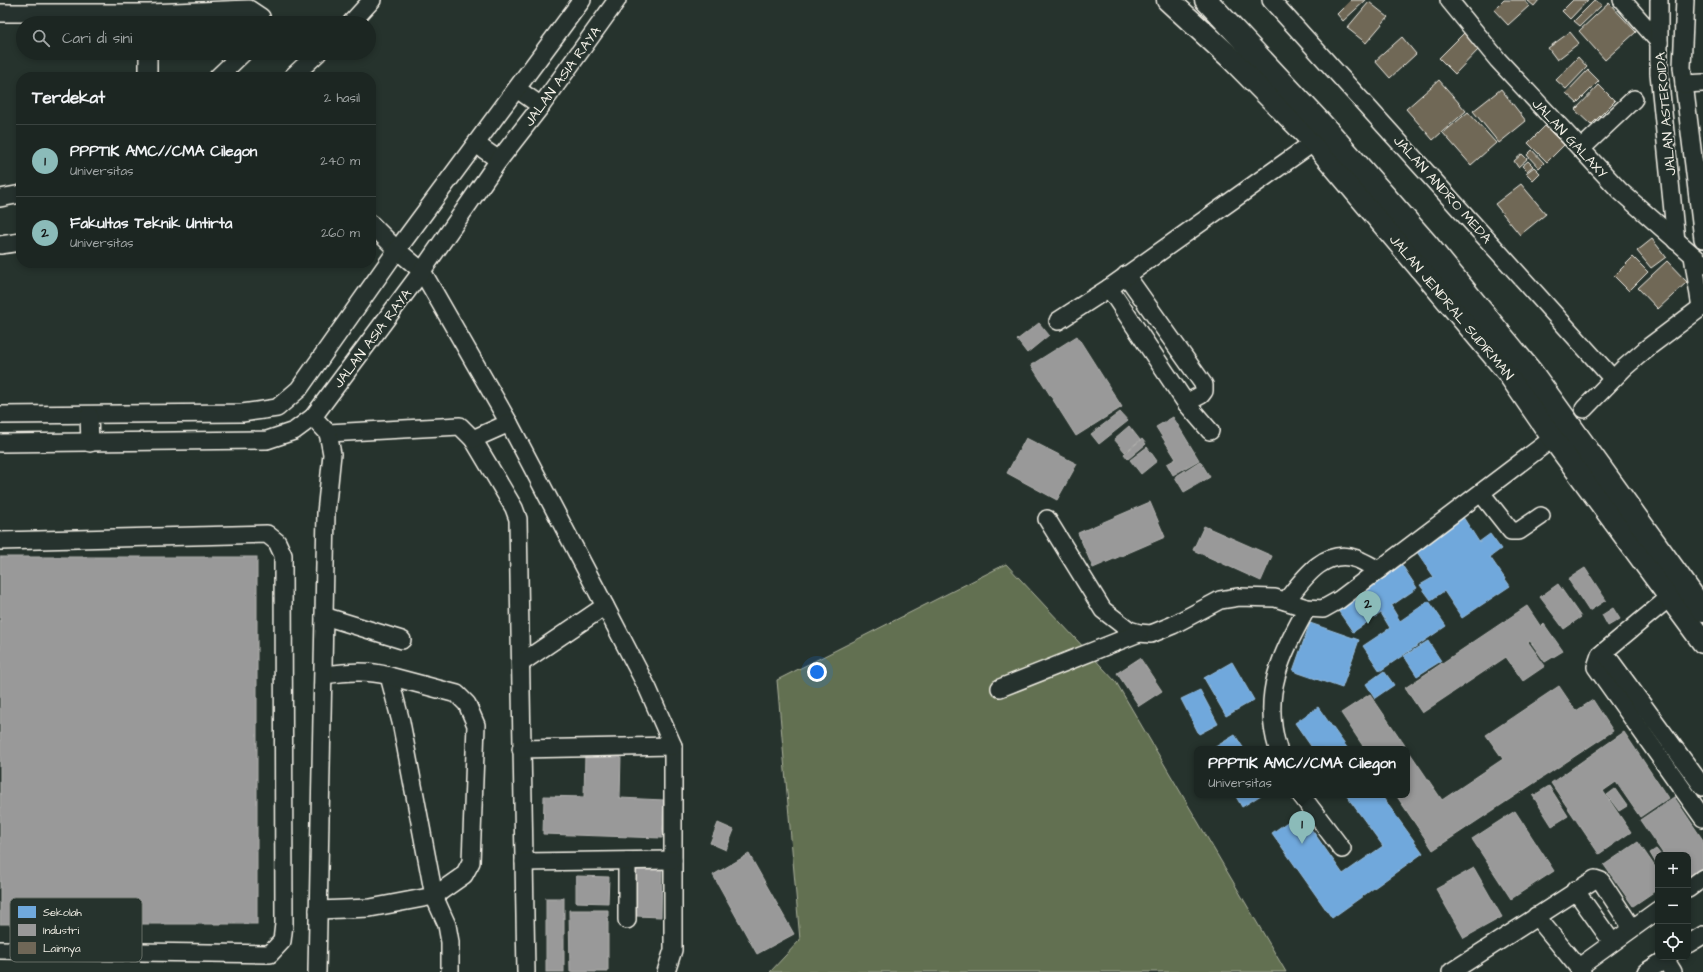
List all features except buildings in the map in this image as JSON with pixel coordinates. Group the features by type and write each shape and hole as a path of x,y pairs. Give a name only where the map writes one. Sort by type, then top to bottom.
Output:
{"highway":[{"name":"JALAN JENDRAL SUDIRMAN","path":"1168,0 1231,58 1314,142 1507,370 1553,438 1703,642"},
{"path":"1206,0 1328,131 1426,243 1532,373 1703,610"}],"street":[{"path":"357,16 372,0"},
{"name":"JALAN ASIA RAYA","path":"0,415 242,413 277,408 299,389 397,250 582,0"},
{"name":"JALAN ASIA RAYA","path":"0,443 267,440 294,431 314,417 422,271 499,160 541,106 617,0"},
{"name":"JALAN ANDRO MEDA","path":"1271,0 1613,379"},
{"name":"JALAN GALAXY","path":"1449,0 1498,60 1620,191 1698,260"},
{"name":"JALAN ASTEROIDA","path":"1622,0 1659,42 1659,73 1676,241"},
{"path":"1659,0 1659,42"},
{"path":"1685,0 1682,67 1703,239"},
{"path":"0,13 149,12 249,9 258,16"},
{"path":"148,60 148,72"},
{"path":"223,72 236,60"},
{"path":"297,72 310,60"},
{"path":"1684,84 1703,83"},
{"path":"517,89 541,106"},
{"path":"1581,149 1634,99"},
{"path":"1058,321 1109,288 1314,142"},
{"path":"476,144 499,160"},
{"path":"0,198 16,195"},
{"path":"376,229 397,250 422,271 509,424 605,606 648,689 672,746 673,950 666,972"},
{"path":"0,245 16,243"},
{"path":"1584,409 1646,348 1702,307 1698,260"},
{"path":"1126,275 1204,385 1204,391 1201,395 1186,403"},
{"path":"1109,288 1186,403 1210,431"},
{"path":"89,415 90,443"},
{"path":"314,417 328,433 332,454 326,513 317,972"},
{"path":"473,439 509,424"},
{"path":"328,433 460,426 473,439 514,508 518,518 526,972"},
{"path":"1000,688 1139,634 1151,634 1173,626 1220,600 1239,597 1275,598 1307,608 1323,609 1339,600 1553,438"},
{"path":"1481,493 1511,531 1519,531 1541,516"},
{"path":"1047,519 1103,610 1129,630 1139,634"},
{"path":"0,541 267,534 277,542 283,555 284,924 282,941 270,954 142,952"},
{"path":"1286,601 1304,579 1323,561 1336,556 1355,558 1379,570"},
{"path":"1670,597 1604,652 1598,659 1596,667 1703,818"},
{"path":"521,663 605,606"},
{"path":"1277,746 1274,733 1272,706 1274,684 1284,652 1307,608"},
{"path":"324,616 402,640"},
{"path":"1604,652 1702,785 1685,793"},
{"path":"318,910 370,908 434,896 464,875 471,862 476,725 467,704 457,694 375,672 354,672 324,675"},
{"path":"389,676 401,722 434,896 447,925 450,942 450,972"},
{"path":"521,749 672,746"},
{"path":"1303,798 1342,849"},
{"path":"627,860 627,920"},
{"path":"524,862 673,860"},
{"path":"1689,888 1703,878"},
{"path":"1451,972 1575,890 1595,879 1601,881 1632,928"},
{"path":"1575,890 1612,942"},
{"path":"1536,916 1581,970 1612,942 1655,912"},
{"path":"0,950 10,950"},
{"path":"1646,972 1669,963"}],"green space":[{"path":"1006,564 1116,682 1286,972 770,972 800,940 777,680"}],"place":[{"name":"Fakultas Teknik Untirta","path":"1368,624"},
{"name":"PPPTIK AMC//CMA Cilegon","path":"1302,844"}]}
